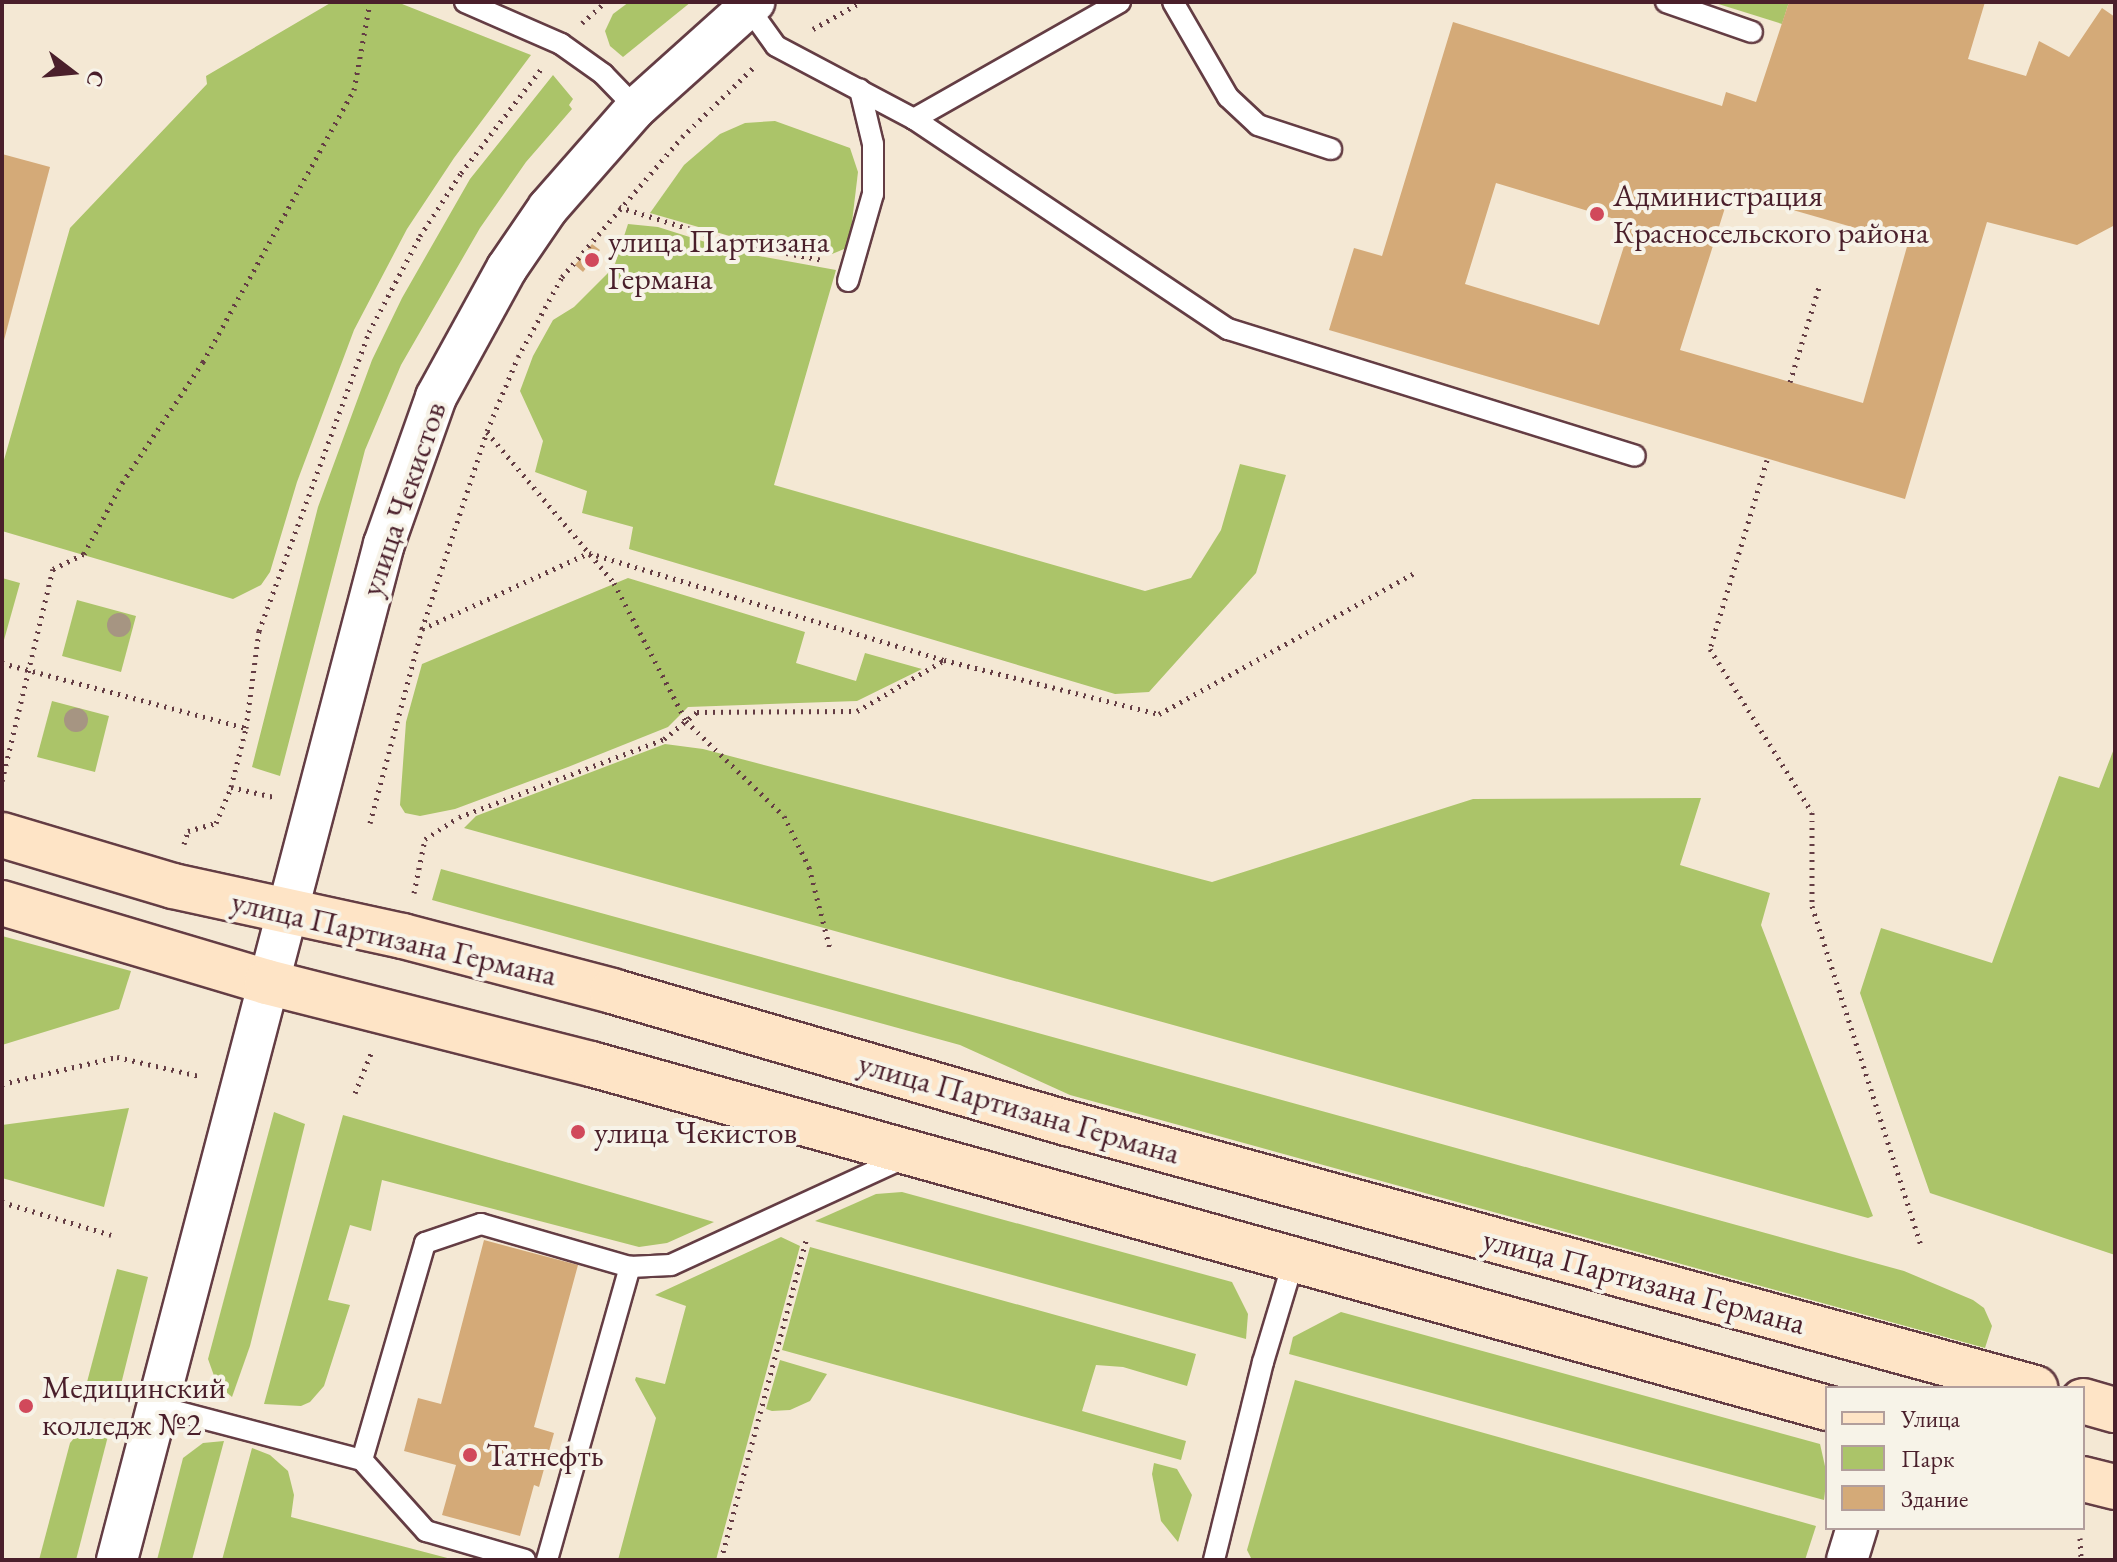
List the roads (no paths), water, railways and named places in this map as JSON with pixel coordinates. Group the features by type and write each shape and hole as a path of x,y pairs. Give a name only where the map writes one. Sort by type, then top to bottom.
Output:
{"main road":[{"name":"улица Партизана Германа","path":"2,835 173,886 403,936 597,987 1067,1123 2028,1386"},
{"path":"2,903 267,982 591,1064 1825,1407"},
{"path":"2085,1402 2115,1410"},
{"path":"2085,1480 2115,1487"}],"street":[{"name":"улица Чекистов","path":"117,1560 285,911 384,544 436,397 507,268 548,208 636,108 751,4"},
{"path":"1847,1560 1856,1530"}],"lane":[{"path":"465,2 561,44 603,74 636,108"},
{"path":"914,119 1120,2"},
{"path":"1173,2 1228,97 1258,125 1331,149"},
{"path":"1666,2 1752,32"},
{"path":"751,4 776,46 914,119 1228,329 1635,456"},
{"path":"851,274 873,194 873,144 860,90"},
{"path":"362,1460 425,1243 481,1224 630,1267 671,1265 912,1154"},
{"path":"1214,1560 1263,1362 1294,1259"},
{"path":"547,1560 630,1267"},
{"path":"156,1406 362,1460 426,1531 525,1560"}],"place":[{"name":"Администрация Красносельского района","path":"1597,214"},
{"name":"улица Партизана Германа","path":"592,260"},
{"name":"улица Чекистов","path":"578,1132"},
{"name":"Медицинский колледж №2","path":"26,1406"},
{"name":"Татнефть","path":"470,1455"}]}
